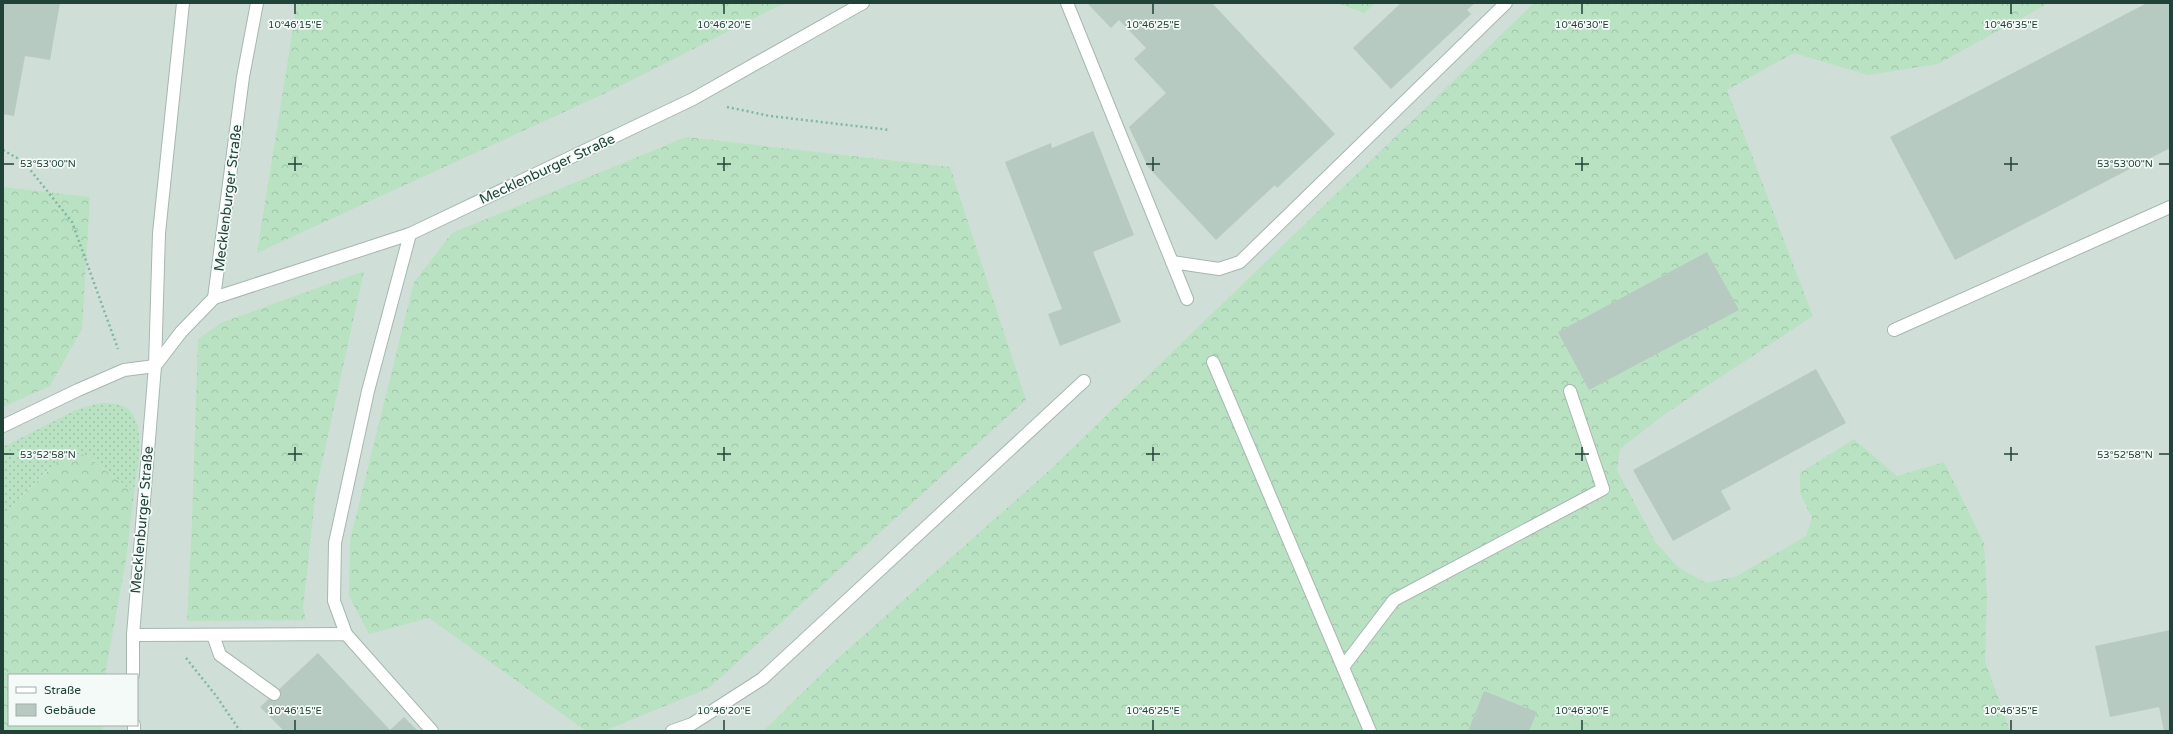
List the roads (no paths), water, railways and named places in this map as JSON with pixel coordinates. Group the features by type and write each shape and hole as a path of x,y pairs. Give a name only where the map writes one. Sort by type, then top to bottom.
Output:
{"street":[{"path":"3,426 124,370 155,366 159,233 183,3"},
{"name":"Mecklenburger Straße","path":"214,298 244,77 258,3"},
{"name":"Mecklenburger Straße","path":"133,674 133,636 155,366 181,332 214,298 410,234 693,99 863,3"},
{"path":"1067,3 1188,299"},
{"path":"1172,262 1219,269 1240,262 1506,3"},
{"path":"1894,330 2170,206"},
{"path":"410,234 368,391 335,543 334,601 346,634 432,731"},
{"path":"1213,362 1370,731"},
{"path":"672,731 692,724 762,679 1084,381"},
{"path":"1343,667 1394,600 1603,488 1570,391"},
{"path":"133,636 346,634"},
{"path":"213,636 220,655 274,694"}]}
